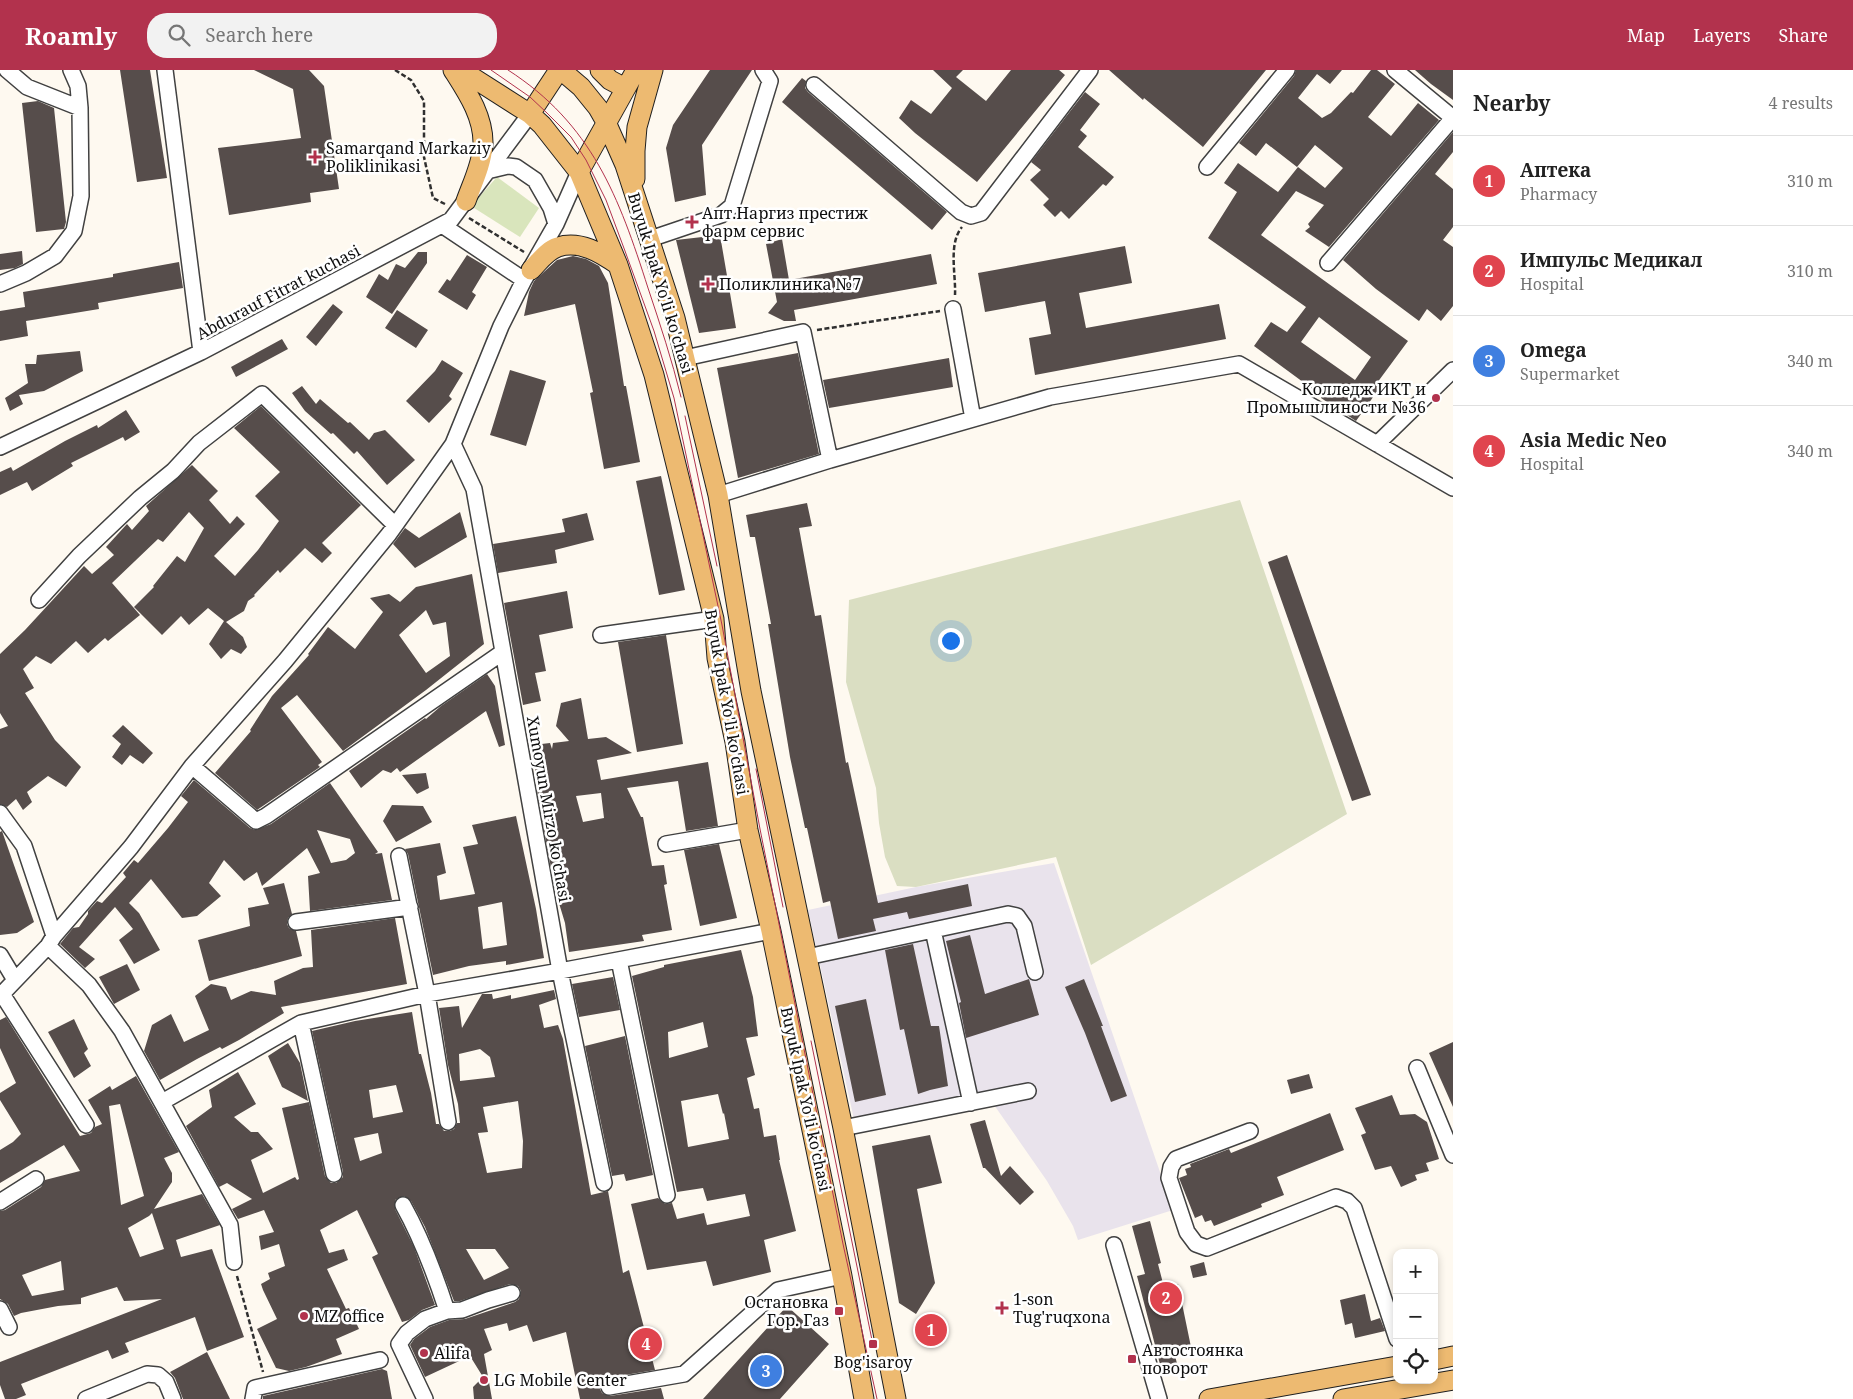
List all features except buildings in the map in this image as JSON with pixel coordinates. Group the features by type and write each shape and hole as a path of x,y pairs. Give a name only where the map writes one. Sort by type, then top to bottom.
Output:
{"main road":[{"path":"453,70 472,101 479,120 483,145 478,168 462,206"},
{"name":"Buyuk Ipak Yo'li ko'chasi","path":"461,70 530,114 551,134 579,172 618,265 654,375 714,619 717,658 735,742 748,830 772,931 842,1276 864,1399"},
{"path":"530,114 560,70"},
{"name":"Buyuk Ipak Yo'li ko'chasi","path":"560,70 581,87 598,108 606,122 625,165 675,318 718,495 752,691 843,1128 896,1399"},
{"path":"600,70 610,80 625,88"},
{"path":"579,172 636,70"},
{"path":"635,195 637,127 653,70"},
{"path":"530,270 550,251 559,246 576,246 591,249 618,265"},
{"path":"1438,1359 1453,1356"},
{"path":"1209,1399 1393,1367"},
{"path":"1343,1399 1385,1396 1453,1380"}],"street":[{"path":"7,70 27,87 80,108"},
{"path":"0,284 26,273 55,256 74,231 82,196 80,108 78,86 71,70"},
{"path":"165,70 201,352"},
{"path":"650,239 721,215 732,206 770,81 763,70"},
{"path":"814,85 961,212 971,216 981,213 1090,70"},
{"path":"1207,167 1288,70"},
{"path":"1328,263 1453,118 1395,70"},
{"name":"Abdurauf Fitrat kuchasi","path":"0,447 201,352 451,220 530,114"},
{"path":"487,171 508,166 516,167 535,180 551,208 556,224"},
{"path":"86,1124 1,995 51,941 132,847 192,766 285,660 395,526 452,444 501,326 556,224 579,172"},
{"path":"442,225 530,270"},
{"path":"953,309 973,419"},
{"path":"685,358 803,332 830,460"},
{"path":"718,495 830,460 1050,397 1239,364 1453,488"},
{"path":"1377,444 1453,370"},
{"path":"39,600 79,556 140,498 172,471 198,443 262,394 395,526"},
{"name":"Xumoyun Mirzo ko'chasi","path":"452,444 474,489 560,971 604,1183"},
{"path":"601,635 714,619"},
{"path":"192,766 256,821 266,816 503,652"},
{"path":"0,814 24,846 51,941 88,985 122,1031 230,1225 234,1262"},
{"path":"666,844 748,830"},
{"path":"399,856 427,994 448,1122"},
{"path":"296,922 410,907"},
{"path":"807,957 1008,914 1017,916 1024,926 1035,972"},
{"path":"932,930 970,1102"},
{"path":"162,1102 301,1024 427,994 772,931"},
{"path":"0,955 15,980"},
{"path":"618,960 668,1195"},
{"path":"301,1024 334,1174"},
{"path":"1417,1068 1453,1155"},
{"path":"843,1128 1028,1091"},
{"path":"1250,1131 1176,1159 1171,1167 1169,1178 1186,1232 1196,1244 1206,1248 1336,1197 1347,1201 1354,1208 1393,1327"},
{"path":"0,1202 36,1179"},
{"path":"403,1205 431,1262 447,1311"},
{"path":"1114,1245 1159,1399"},
{"path":"609,1387 684,1374 778,1290 842,1276"},
{"path":"425,1399 399,1344 407,1333 425,1320 447,1311 462,1310 512,1293"},
{"path":"0,1309 9,1327"},
{"path":"253,1399 255,1388 380,1360"},
{"path":"87,1399 146,1374 158,1375 166,1382 173,1399"}],"path":[{"path":"395,70 411,80 424,101 424,156 433,198 462,206 530,270"},
{"path":"803,332 953,309 956,293 954,246 958,232 971,216"},
{"path":"234,1262 266,1385"}],"shaded area":[{"path":"1054,863 1173,1210 1078,1240 1073,1226 1047,1181 992,1102 855,1124 808,910 916,887"}],"green space":[{"path":"497,177 539,208 520,237 471,206"},
{"path":"1240,500 1347,814 1091,965 1056,857 916,887 897,886 885,857 879,823 876,788 846,682 849,600"}],"tram line":[{"path":"491,70 530,97 547,113 571,137 586,160 606,200 625,251 654,331 674,398 722,625 760,829 843,1244 877,1399"},
{"path":"508,70 537,91 561,114 582,139 599,165 626,223 666,342 681,397"},
{"path":"685,416 717,566"},
{"path":"756,769 783,907"},
{"path":"811,1041 873,1345"}],"place":[{"name":"Samarqand Markaziy Poliklinikasi","path":"315,157"},
{"name":"Апт.Наргиз престиж фарм сервис","path":"692,222"},
{"name":"Поликлиника №7","path":"708,284"},
{"name":"Колледж ИКТ и Промышлиности №36","path":"1436,398"},
{"name":"Импульс Медикал","path":"1166,1298"},
{"name":"1-son Tug'ruqxona","path":"1002,1308"},
{"name":"Остановка Гор. Газ","path":"839,1311"},
{"name":"MZ office","path":"304,1316"},
{"name":"Аптека","path":"931,1330"},
{"name":"Asia Medic Neo","path":"646,1344"},
{"name":"Bog'isaroy","path":"873,1344"},
{"name":"Alifa","path":"424,1353"},
{"name":"Автостоянка поворот","path":"1132,1359"},
{"name":"Omega","path":"766,1371"},
{"name":"LG Mobile Center","path":"484,1380"}]}
